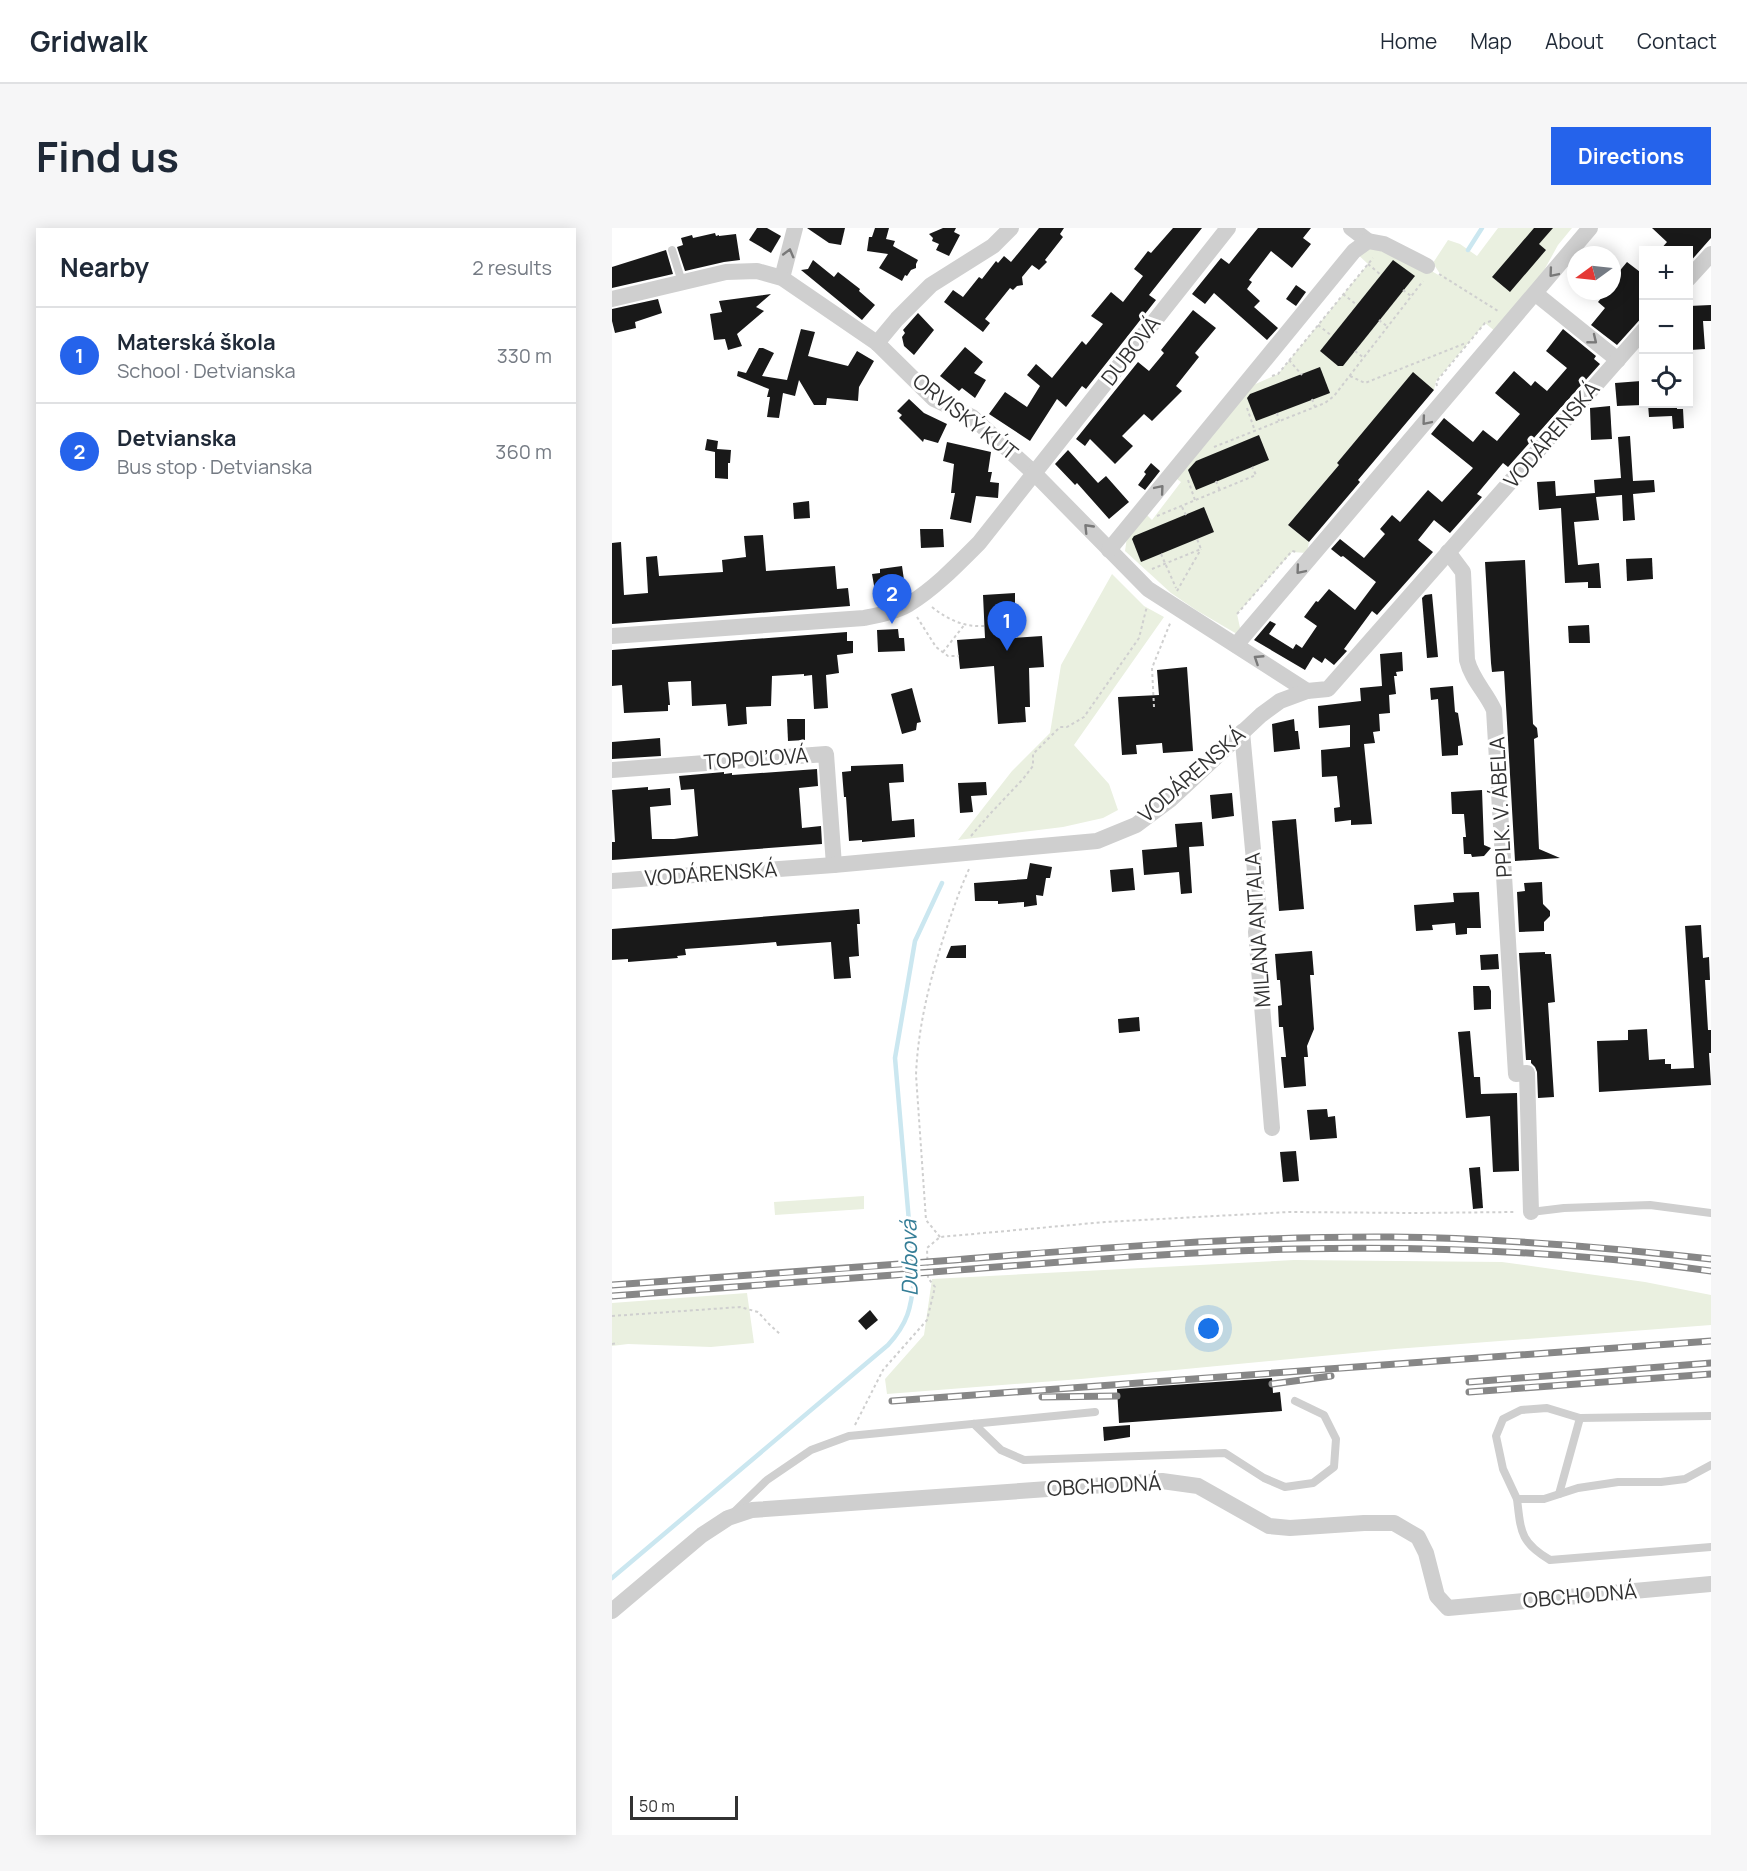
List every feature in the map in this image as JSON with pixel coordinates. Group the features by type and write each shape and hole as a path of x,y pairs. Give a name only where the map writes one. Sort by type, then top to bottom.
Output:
{"street":[{"path":"782,278 795,228"},
{"path":"877,343 931,285 993,246 1011,228"},
{"name":"DUBOVÁ","path":"612,636 864,618 908,605 946,576 979,543 1228,228"},
{"path":"1351,228 1429,268"},
{"path":"1236,645 1590,228"},
{"path":"1109,550 1354,251 1376,242"},
{"path":"1693,274 1711,254"},
{"name":"ORVISKÝ KÚT","path":"612,299 726,272 758,271 782,278 877,343 934,399 972,417 1034,473 1148,589 1307,691"},
{"path":"1536,294 1618,360"},
{"name":"VODÁRENSKÁ","path":"612,881 834,865 1097,841 1136,825 1171,799 1242,732 1280,701 1307,691 1328,689 1639,336"},
{"name":"PPLK. V. ÁBELA","path":"1448,552 1462,572 1467,660 1470,673 1488,697 1494,710 1516,1074 1527,1073 1531,1212"},
{"name":"MILANA ANTALA","path":"1242,732 1258,914 1256,932 1272,1128"},
{"name":"TOPOĽOVÁ","path":"612,770 826,754 834,865"},
{"name":"OBCHODNÁ","path":"612,1611 702,1535 728,1518 752,1510 1162,1480 1198,1486 1269,1526 1290,1528 1394,1523 1418,1537 1426,1553 1437,1596 1448,1608 1711,1584"}],"lane":[{"path":"672,250 682,282"},
{"path":"1531,1212 1564,1208 1650,1205 1711,1213"},
{"path":"974,1424 1001,1450 1024,1460 1225,1453 1264,1478 1285,1487 1313,1483 1334,1467 1336,1439 1324,1415 1295,1401"},
{"path":"1711,1416 1580,1418 1547,1408 1521,1410 1503,1419 1496,1436 1503,1469 1517,1499 1521,1533 1535,1551 1550,1560 1711,1547"},
{"path":"728,1518 767,1480 811,1450 849,1436 1095,1412"},
{"path":"1559,1494 1580,1418"},
{"path":"1517,1499 1544,1499 1578,1488 1618,1482 1661,1482 1685,1479 1711,1465"}],"path":[{"path":"1270,377 1278,374 1368,264 1376,242"},
{"path":"1368,264 1381,275"},
{"path":"1213,447 1325,403 1334,396 1388,327 1429,268 1513,320"},
{"path":"1403,290 1411,296"},
{"path":"1343,294 1357,306"},
{"path":"1379,320 1388,327"},
{"path":"1318,324 1332,336"},
{"path":"1350,376 1365,383 1469,342"},
{"path":"1355,351 1364,358"},
{"path":"1289,360 1302,375"},
{"path":"1312,399 1315,407"},
{"path":"1246,406 1255,430"},
{"path":"1277,413 1279,421"},
{"path":"1239,437 1241,442"},
{"path":"1157,516 1256,476 1252,467"},
{"path":"1188,480 1196,501"},
{"path":"1216,481 1220,491"},
{"path":"1182,507 1186,515"},
{"path":"1197,539 1201,549"},
{"path":"1146,572 1201,549"},
{"path":"1174,596 1201,549"},
{"path":"1161,554 1178,591"},
{"path":"969,839 1028,773 1033,766 1033,754 1060,727 1067,727 1084,717 1139,638 1148,602"},
{"path":"928,603 941,615 965,624 984,626"},
{"path":"914,612 936,647 948,656 958,656"},
{"path":"1155,707 1152,668 1172,618"},
{"path":"943,652 965,624"},
{"path":"940,1238 926,1220 916,1075 917,1057 922,1013 939,951 959,889 972,864"},
{"path":"849,1436 883,1370 927,1320 935,1287 928,1278 927,1248 940,1238 1105,1222 1289,1212 1531,1212"},
{"path":"612,1316 740,1307 758,1312 781,1335"},
{"path":"612,1344 618,1343"}],"green space":[{"path":"1498,228 1572,228 1558,245 1542,274 1496,332 1485,323 1436,381 1434,390 1413,373 1337,463 1339,465 1288,525 1309,542 1307,553 1292,552 1237,614 1242,637 1171,593 1125,551 1127,537 1145,513 1152,520 1181,482 1173,476 1251,386 1278,374 1368,264 1354,251 1384,244 1442,277 1433,263 1448,240 1460,244 1477,256"},
{"path":"1112,574 1144,606 1164,617 1074,745 1109,784 1118,810 1103,818 1063,827 958,840 1012,771 1050,733 1061,665"},
{"path":"864,1196 864,1209 775,1215 774,1202"},
{"path":"1294,1260 1502,1262 1645,1282 1711,1295 1711,1325 1395,1349 1081,1379 887,1394 885,1379 924,1335 932,1279"},
{"path":"747,1293 754,1343 711,1347 628,1344 612,1346 612,1303"}],"building":[{"path":"757,228 767,228 781,236 771,253 749,240"},
{"path":"807,228 845,228 841,245 829,243"},
{"path":"875,228 889,228 886,239 895,241 893,246 918,260 916,268 911,270 907,276 905,275 902,281 879,268 888,254 867,251 869,237 872,237"},
{"path":"943,228 956,228 954,232 960,235 949,256 936,250 939,244 932,241 933,238 929,234"},
{"path":"1039,228 1064,228 1060,234 1063,237 1039,270 1032,265 1022,277 1023,285 1013,290 1010,288 985,319 990,323 983,332 944,302 953,290 963,297 979,277 982,279 996,261 998,263 1004,256 1011,262"},
{"path":"1173,228 1202,228 1149,295 1156,300 1086,389 1082,386 1066,407 1057,399 1030,441 989,414 1005,392 1027,407 1040,386 1027,375 1036,364 1052,378 1082,341 1086,345 1103,324 1091,316 1111,292 1123,302 1143,276 1134,269 1148,251 1151,253"},
{"path":"1258,228 1311,228 1303,238 1311,244 1292,268 1271,251 1249,280 1252,282 1247,289 1260,301 1254,307 1278,328 1267,340 1214,293 1205,304 1192,294 1221,258 1229,264"},
{"path":"1534,228 1553,228 1539,244 1546,250 1510,292 1492,277"},
{"path":"1652,228 1711,228 1711,238 1693,258 1693,246 1664,246 1667,242"},
{"path":"715,233 716,236 736,234 740,260 685,271 677,247 683,245 681,238"},
{"path":"666,250 673,274 612,288 612,267"},
{"path":"813,260 834,277 838,272 860,289 859,291 875,305 862,320 801,270 808,269"},
{"path":"1393,260 1415,276 1343,366 1338,366 1320,351"},
{"path":"1627,262 1639,271 1639,321 1617,345 1591,325 1605,308 1598,302 1600,300 1621,300 1621,269"},
{"path":"1296,285 1306,292 1296,306 1286,299"},
{"path":"771,294 756,307 764,311 737,334 742,346 728,350 725,339 714,340 710,314 722,312 719,301"},
{"path":"658,299 662,313 635,322 636,328 615,333 612,309"},
{"path":"1711,305 1711,321 1703,321 1705,349 1693,350 1693,306"},
{"path":"1193,310 1216,328 1195,353 1199,357 1176,386 1182,391 1152,421 1144,414 1122,436 1133,446 1115,464 1090,439 1085,446 1076,439 1138,362 1149,371 1164,353 1161,350"},
{"path":"918,313 934,330 914,355 904,346 902,337 905,333 903,330"},
{"path":"801,329 815,332 808,356 848,366 857,351 874,361 859,387 858,401 827,398 826,405 814,405 799,380 795,396 783,393 779,418 767,417 769,389 737,376 738,371 746,373 759,348 763,348 774,353 762,376 787,380"},
{"path":"1563,329 1596,356 1594,359 1600,364 1508,467 1503,463 1477,494 1482,497 1450,533 1434,520 1418,540 1433,552 1377,615 1372,611 1344,649 1347,651 1334,665 1325,658 1322,663 1313,657 1305,670 1254,640 1270,621 1276,624 1269,634 1293,649 1296,644 1302,648 1317,626 1304,617 1329,589 1355,610 1376,582 1331,549 1340,539 1364,558 1385,534 1380,529 1392,515 1400,522 1428,490 1442,502 1473,468 1431,434 1444,418 1473,442 1483,430 1497,441 1520,414 1495,393 1514,371 1531,386 1535,381 1547,391 1567,368 1546,351"},
{"path":"965,347 983,362 974,373 986,380 975,398 962,388 959,391 940,376"},
{"path":"1320,367 1330,393 1256,421 1247,398 1250,394"},
{"path":"1413,372 1434,390 1309,542 1288,525"},
{"path":"1639,381 1639,405 1617,406 1615,383"},
{"path":"909,399 924,413 947,424 938,443 924,439 923,442 899,418 902,415 897,411"},
{"path":"1610,406 1612,439 1591,440 1590,408"},
{"path":"1648,408 1683,409 1684,428 1673,429 1672,416 1649,417"},
{"path":"1259,435 1269,460 1196,490 1188,470 1196,461"},
{"path":"1630,436 1633,481 1654,480 1655,492 1633,494 1635,520 1623,521 1622,495 1596,497 1599,520 1574,522 1578,565 1599,563 1601,588 1588,588 1588,582 1565,583 1561,508 1539,510 1537,482 1555,481 1556,496 1595,493 1594,480 1621,478 1618,437"},
{"path":"707,439 718,441 717,449 731,450 728,479 715,478 715,452 705,450"},
{"path":"947,442 991,452 988,472 992,472 990,482 999,483 998,498 976,496 971,523 950,519 955,493 951,493 954,464 943,461"},
{"path":"1068,450 1098,483 1106,476 1129,502 1109,519 1077,483 1075,485 1055,464"},
{"path":"1151,463 1160,471 1145,490 1138,485"},
{"path":"809,501 810,518 794,519 793,503"},
{"path":"1204,507 1214,532 1141,562 1132,539 1134,536"},
{"path":"920,529 943,529 944,547 921,548"},
{"path":"763,535 766,571 835,566 837,589 848,588 850,606 612,624 612,543 621,542 624,595 648,593 646,557 657,556 659,576 723,572 722,560 746,557 744,536"},
{"path":"1652,558 1653,579 1627,581 1626,559"},
{"path":"1525,560 1533,724 1537,728 1538,737 1534,739 1539,849 1560,858 1515,861 1504,671 1492,672 1485,562"},
{"path":"902,566 905,587 875,591 872,574 880,573 880,569"},
{"path":"1015,593 1014,638 1042,636 1044,667 1029,668 1030,707 1025,707 1026,722 998,724 994,666 960,669 957,640 985,638 983,595"},
{"path":"1432,594 1438,657 1427,658 1422,598"},
{"path":"1589,625 1590,643 1569,643 1568,626"},
{"path":"898,629 899,638 904,638 905,651 878,652 877,630"},
{"path":"847,632 847,641 853,641 853,653 837,655 839,673 826,675 828,708 814,709 812,675 804,676 804,674 772,676 771,706 746,707 747,724 728,726 726,704 692,706 691,681 668,682 670,705 668,705 668,711 624,713 622,685 612,686 612,650"},
{"path":"1402,652 1403,671 1396,672 1397,676 1394,676 1396,694 1389,695 1390,713 1379,714 1380,731 1373,732 1375,743 1364,744 1372,824 1351,825 1351,820 1335,822 1334,808 1340,807 1337,776 1322,777 1321,750 1350,747 1350,725 1319,728 1318,706 1361,701 1360,688 1382,686 1380,654"},
{"path":"1187,667 1193,751 1163,753 1162,743 1136,745 1137,754 1122,755 1118,697 1159,695 1157,670"},
{"path":"1453,686 1455,712 1458,713 1463,745 1458,746 1458,755 1442,756 1438,699 1431,700 1430,688"},
{"path":"912,688 921,722 917,723 916,730 902,734 891,694"},
{"path":"787,719 805,719 805,740 788,741"},
{"path":"1294,719 1300,749 1274,752 1272,724"},
{"path":"660,738 661,756 612,759 612,742"},
{"path":"903,764 904,782 889,783 892,821 914,819 915,837 849,841 842,772 851,771 851,766"},
{"path":"817,769 818,786 799,788 802,828 821,826 822,844 612,860 612,842 615,842 612,790 670,788 671,805 650,807 652,839 674,839 698,836 694,789 681,790 679,776"},
{"path":"986,782 987,795 971,796 973,812 960,813 958,783"},
{"path":"1482,790 1484,845 1491,848 1484,856 1472,857 1471,854 1464,854 1463,837 1466,837 1464,814 1452,814 1451,792"},
{"path":"1232,793 1234,816 1212,819 1210,795"},
{"path":"1296,819 1304,909 1279,911 1272,821"},
{"path":"1202,822 1204,846 1189,847 1192,893 1181,894 1179,872 1144,875 1142,850 1177,847 1175,824"},
{"path":"1030,863 1052,867 1050,878 1046,878 1043,896 1036,895 1037,905 1024,907 1024,902 998,904 998,901 975,901 974,883 1027,879"},
{"path":"1133,868 1135,890 1112,892 1110,870"},
{"path":"1542,882 1543,904 1550,911 1550,916 1544,922 1544,931 1519,932 1517,892 1525,891 1524,883"},
{"path":"1479,892 1481,928 1467,928 1467,934 1456,935 1455,923 1432,925 1433,930 1416,931 1414,905 1454,902 1453,893"},
{"path":"859,909 860,924 857,924 859,956 849,957 851,978 834,979 831,942 777,946 776,942 685,949 686,955 677,956 678,958 628,962 628,959 612,960 612,929"},
{"path":"1701,925 1703,958 1709,957 1710,980 1705,980 1708,1030 1711,1030 1711,1053 1709,1053 1711,1085 1599,1092 1597,1041 1628,1040 1628,1030 1647,1029 1649,1060 1665,1059 1665,1064 1671,1064 1671,1069 1694,1068 1685,926"},
{"path":"966,945 966,958 946,958 951,946"},
{"path":"1312,951 1314,975 1310,975 1314,1029 1307,1046 1308,1057 1304,1057 1306,1086 1284,1088 1281,1057 1286,1057 1283,1027 1279,1027 1278,1006 1282,1005 1275,954"},
{"path":"1545,952 1545,954 1551,954 1555,1002 1548,1003 1554,1097 1538,1098 1537,1072 1531,1060 1526,1060 1519,953"},
{"path":"1498,954 1499,969 1481,970 1480,955"},
{"path":"1473,986 1489,986 1491,1009 1474,1010"},
{"path":"1139,1017 1140,1031 1119,1033 1118,1019"},
{"path":"1470,1031 1474,1077 1480,1077 1481,1094 1517,1093 1519,1171 1493,1172 1490,1116 1466,1118 1458,1032"},
{"path":"1327,1109 1328,1117 1335,1116 1337,1138 1310,1140 1307,1110"},
{"path":"1296,1151 1299,1181 1283,1182 1280,1152"},
{"path":"1480,1167 1483,1208 1473,1209 1469,1168"},
{"path":"870,1310 878,1320 866,1330 858,1321"},
{"path":"1272,1378 1273,1393 1280,1392 1282,1411 1119,1423 1117,1389"},
{"path":"1130,1425 1130,1437 1104,1441 1103,1427"}],"waterway":[{"name":"Dubová","path":"1468,250 1482,228"},
{"name":"Dubová","path":"612,1578 888,1345 904,1322 910,1307 914,1280 895,1058 915,941 942,883"}],"railway":[{"path":"612,1285 1117,1247 1282,1238 1471,1239 1591,1247 1711,1259"},
{"path":"612,1296 1145,1256 1297,1249 1401,1248 1504,1252 1608,1259 1711,1271"},
{"path":"892,1401 1711,1341"},
{"path":"1469,1382 1711,1363"},
{"path":"1469,1392 1711,1374"},
{"path":"1272,1384 1331,1376"},
{"path":"1042,1397 1117,1396"}],"place":[{"name":"Detvianska","path":"892,624"},
{"name":"Materská škola","path":"1007,651"}]}
